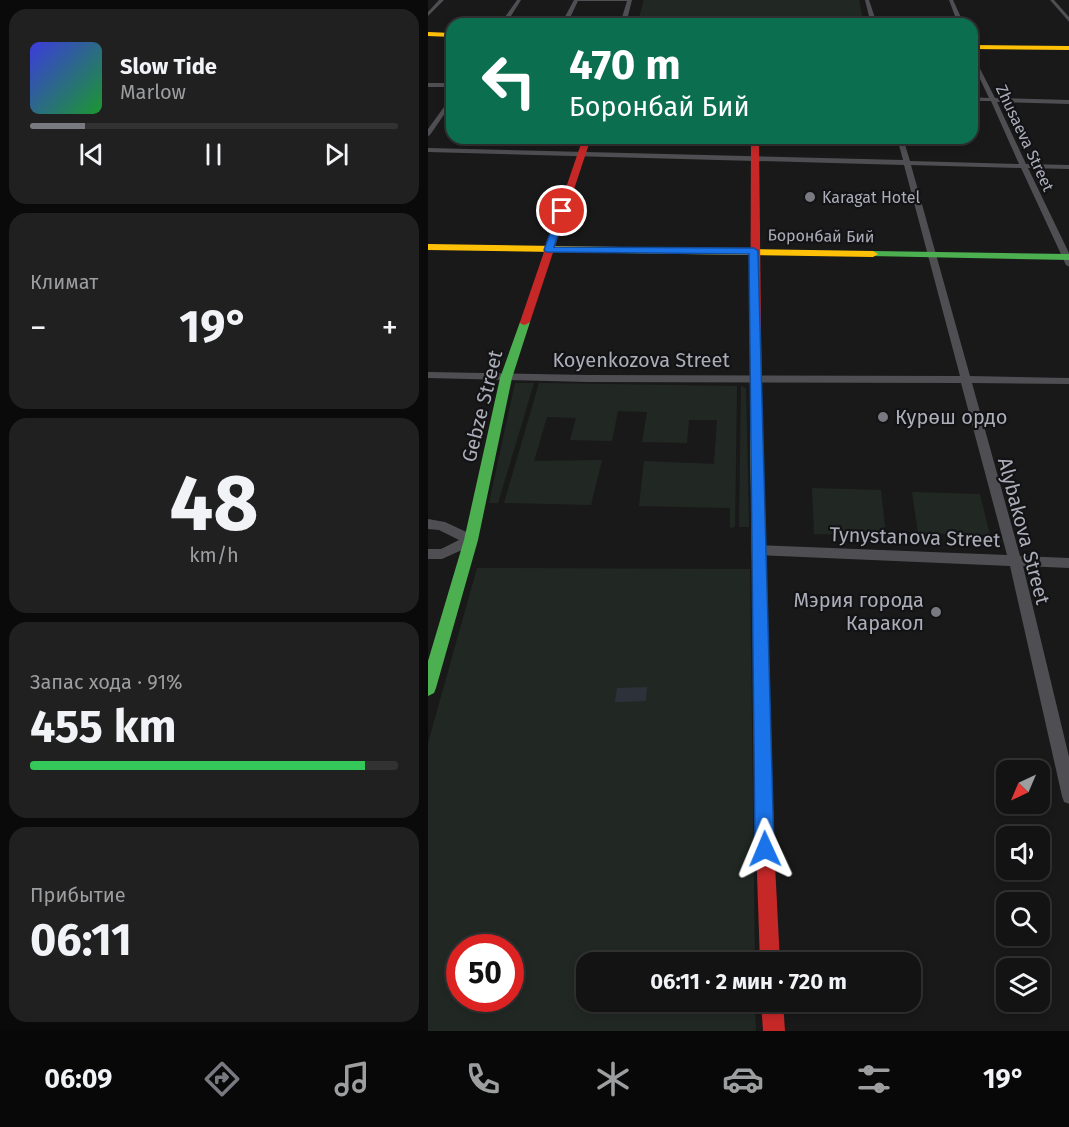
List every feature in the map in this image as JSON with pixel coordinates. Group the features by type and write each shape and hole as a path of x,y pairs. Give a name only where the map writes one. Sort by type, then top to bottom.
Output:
{"main road":[{"path":"428,34 446,35"},
{"path":"978,47 1070,48"},
{"name":"Gebze Street","path":"428,688 471,540 506,378 585,144"},
{"path":"755,144 758,550 770,952"},
{"name":"Боронбай Бий","path":"428,247 930,254 1068,260"},
{"path":"773,1012 774,1031"}],"street":[{"path":"428,15 442,0"},
{"path":"507,18 519,0"},
{"path":"567,18 577,0 630,0 625,18"},
{"path":"868,0 872,18"},
{"path":"951,0 958,18"},
{"path":"1052,0 1070,22"},
{"name":"Zhusaeva Street","path":"978,68 1068,260"},
{"path":"428,85 446,85"},
{"path":"978,99 1070,102"},
{"path":"428,134 446,107"},
{"name":"Alybakova Street","path":"902,144 1015,561 1070,796"},
{"path":"428,150 1070,167"},
{"name":"Koyenkozova Street","path":"428,375 506,378 964,378 1070,381"},
{"path":"428,524 441,525 471,540"},
{"path":"428,554 442,554 471,540"},
{"name":"Tynystanova Street","path":"758,550 1070,563"}],"shaded area":[{"path":"644,0 859,0 863,18 639,18"},
{"path":"515,383 534,383 498,503 489,503"},
{"path":"539,383 737,386 735,527 730,528 730,508 639,506 644,461 714,464 717,420 689,420 687,443 642,442 647,412 618,411 612,441 570,440 576,418 547,417 534,461 602,460 591,505 504,503"},
{"path":"741,386 746,388 749,527 739,527"},
{"path":"812,488 881,490 886,536 814,534"},
{"path":"912,492 980,494 990,535 918,533"},
{"path":"477,568 750,569 755,952 576,952 576,1012 755,1012 756,1031 428,1031 428,743"},
{"path":"647,687 646,701 615,702 617,688"}],"traffic: fast":[{"path":"873,254 1070,257"},
{"path":"428,688 471,540 506,378 525,322"}],"traffic: slow":[{"path":"428,34 446,35"},
{"path":"978,47 1070,48"},
{"path":"428,247 873,254"},
{"path":"756,422 765,844"}],"traffic: jam":[{"path":"525,322 585,144"},
{"path":"755,144 756,422"},
{"path":"765,844 770,952"},
{"path":"773,1012 774,1031"}],"place":[{"name":"Karagat Hotel","path":"810,197"},
{"name":"Курөш ордо","path":"883,417"},
{"name":"Мэрия города Каракол","path":"936,612"}],"route":[{"path":"562,211 549,250 754,251 765,849"}]}
